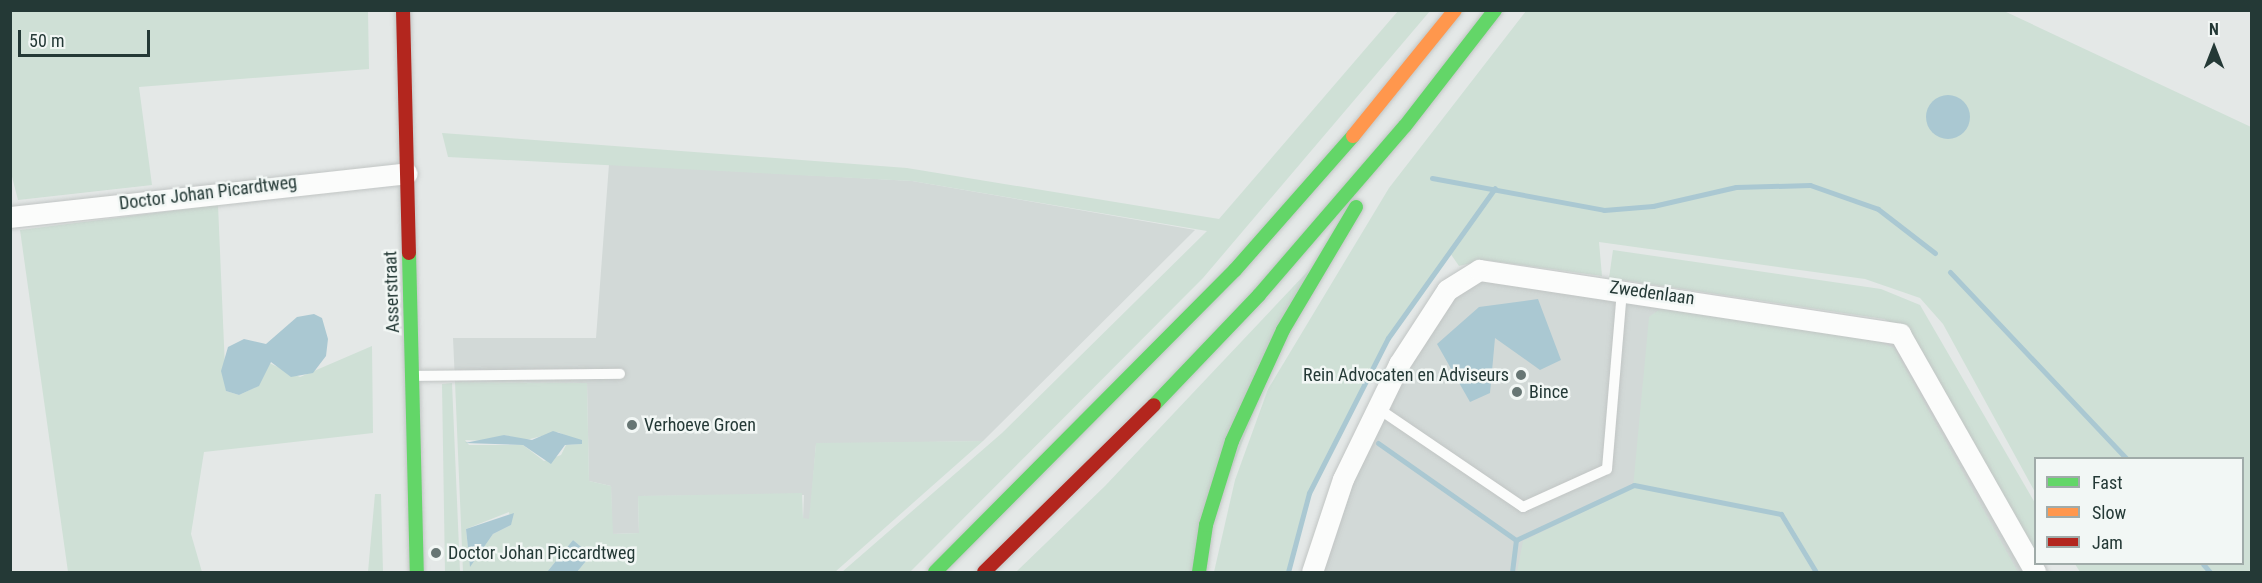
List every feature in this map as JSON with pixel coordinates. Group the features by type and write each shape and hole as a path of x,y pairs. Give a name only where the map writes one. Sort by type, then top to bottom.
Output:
{"main road":[{"name":"Asserstraat","path":"403,10 417,573"},
{"path":"935,573 1235,270 1397,86 1455,10"},
{"path":"984,573 1074,489 1259,295 1405,126 1495,10"},
{"path":"1199,573 1206,525 1232,441 1274,350 1405,126"}],"street":[{"name":"Doctor Johan Picardtweg","path":"10,217 407,173"},
{"name":"Zwedenlaan","path":"1312,573 1343,479 1376,407 1447,290 1470,273 1492,270 1623,288 1900,334 2035,573"}],"lane":[{"path":"1376,407 1523,507 1607,469 1623,288"},
{"path":"412,376 620,374"}],"shaded area":[{"path":"609,164 912,181 1195,230 983,441 816,444 810,519 803,519 804,495 638,496 639,533 612,534 611,486 589,481 587,383 455,382 453,338 596,338"},
{"path":"1461,277 1888,328 2035,572 1312,572 1343,479"}],"green space":[{"path":"10,11 368,11 369,69 139,87 152,185 18,200 10,169"},
{"path":"1398,11 1430,11 1203,278 910,572 842,572 1002,433 1207,231 912,181 448,157 442,133 907,168 1219,219"},
{"path":"1526,11 2004,11 2251,127 2251,572 2080,572 2076,565 2244,565 2244,457 2034,457 2034,490 1943,324 1920,298 1865,279 1599,242 1602,276 1485,260 1459,266 1450,253 1401,317 1354,402 1309,493 1288,572 1214,572 1235,480 1268,389 1389,188"},
{"path":"218,205 226,391 239,395 258,386 267,362 300,377 372,346 373,433 204,452 191,534 202,572 68,572 20,230"},
{"path":"1613,250 1881,289 1920,305 2034,501 2034,554 1908,332 1884,319 1609,278"},
{"path":"1309,270 1192,572 1016,572 1105,486"},
{"path":"1660,309 1875,340 1894,348 2018,572 1517,572 1523,541 1633,488 1649,317"},
{"path":"455,382 587,383 589,481 611,486 613,534 639,533 638,496 802,493 803,518 809,519 816,443 983,441 835,572 577,572 591,555 573,540 547,572 463,572","holes":["558,432 582,444 566,445 561,455 544,461 523,445 469,445 465,440 496,441 504,435 526,440","509,512 511,525 493,534 470,566 466,529"]},
{"path":"452,383 460,572 445,572 442,384"},
{"path":"375,494 381,494 383,572 368,572"}],"water":[{"path":"1948,95 1964,101 1970,117 1964,133 1948,139 1932,133 1926,117 1932,101"},
{"path":"1538,299 1561,360 1540,370 1495,338 1490,393 1470,402 1437,344 1479,307"},
{"path":"314,314 322,318 328,339 326,356 313,373 291,377 271,362 259,386 239,395 226,391 221,371 228,347 244,339 266,344 297,317"},
{"path":"553,431 582,440 582,444 565,445 551,464 523,445 465,443 504,435 532,440"},
{"path":"514,513 511,525 493,534 470,567 466,529"},
{"path":"573,540 591,555 577,572 547,572"}],"waterway":[{"path":"1432,178 1604,210 1653,206 1736,187 1810,185 1878,209 1935,253"},
{"path":"1288,572 1309,493 1388,338 1495,188"},
{"path":"1950,272 2125,457"},
{"path":"1378,443 1516,540 1634,485 1781,514 1816,572"},
{"path":"1512,572 1516,540"},
{"path":"2204,565 2210,572"}],"traffic: fast":[{"path":"1154,405 1259,295 1405,126 1495,10"},
{"path":"935,572 1235,270 1353,136"},
{"path":"1199,572 1206,525 1232,441 1283,330 1356,207"},
{"path":"409,253 417,572"}],"traffic: slow":[{"path":"1353,136 1455,10"}],"traffic: jam":[{"path":"403,10 409,253"},
{"path":"984,572 1154,405"}],"place":[{"name":"Rein Advocaten en Adviseurs","path":"1521,375"},
{"name":"Bince","path":"1517,392"},
{"name":"Verhoeve Groen","path":"632,425"},
{"name":"Doctor Johan Piccardtweg","path":"436,553"}]}
